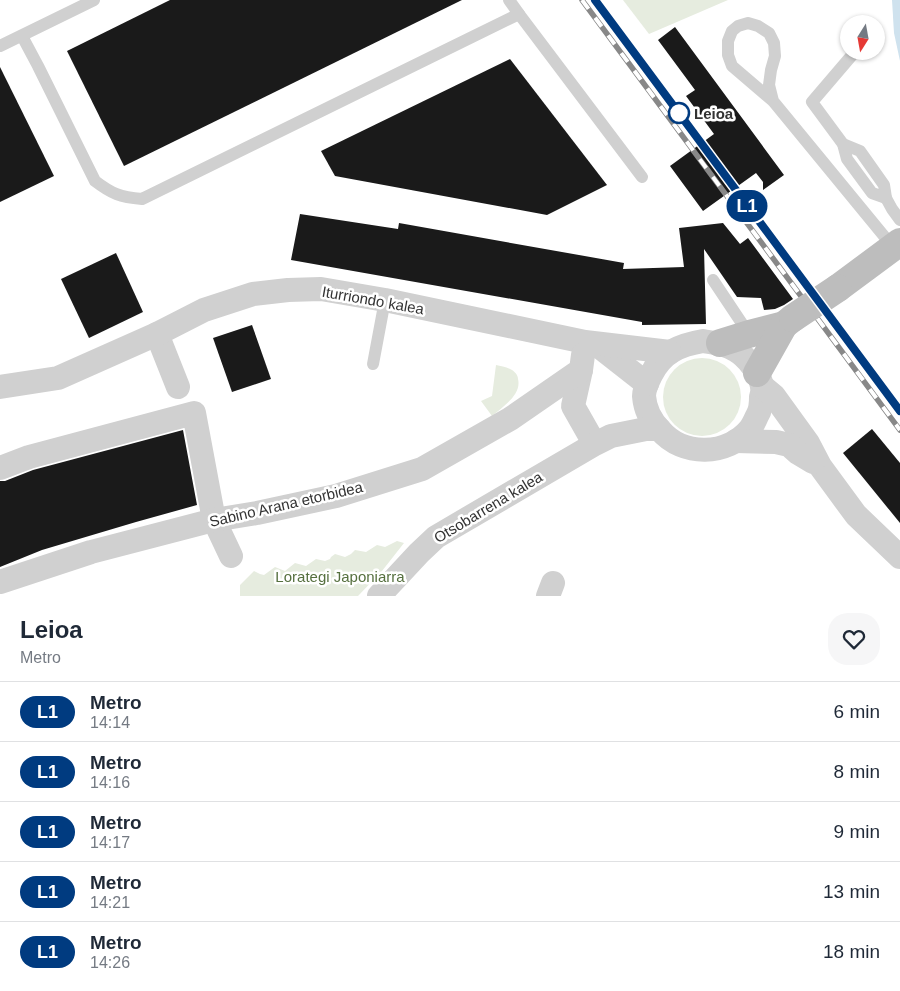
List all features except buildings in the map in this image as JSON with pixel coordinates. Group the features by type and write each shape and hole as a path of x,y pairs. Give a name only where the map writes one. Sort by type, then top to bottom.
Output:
{"street":[{"path":"720,344 788,322 896,245"},
{"name":"Iturriondo kalea","path":"0,387 58,378 157,334 204,310 253,294 288,290 321,289 385,300 586,356 670,352"},
{"path":"788,322 760,380 761,404 759,413 750,428 736,441 718,448 699,450 681,446 665,436 652,422 644,395 655,366 670,352 685,344 703,341 720,344 735,350 748,360 760,380 808,443 820,466 856,515 900,557"},
{"path":"157,334 178,387"},
{"path":"600,436 573,406 586,356 647,384"},
{"name":"Sabino Arana etorbidea","path":"0,582 91,552 214,520 336,496 422,468 510,419 586,356"},
{"path":"0,468 29,457 194,413 214,520 230,556"},
{"name":"Otsobarrena kalea","path":"380,596 419,552 436,537 595,444 600,436 646,429 659,429"},
{"path":"736,441 776,442 789,445 798,453 820,466"}],"lane":[{"path":"0,46 94,0"},
{"path":"509,0 642,177"},
{"path":"22,36 95,181 110,192 125,197 142,199 519,14"},
{"path":"773,101 769,85 775,56 774,43 769,33 758,26 748,23 738,26 732,31 728,41 728,55 732,66 773,101 896,245"},
{"path":"848,60 812,102 843,144 860,151 884,185 886,198 900,220"},
{"path":"713,280 749,334"},
{"path":"372,364 385,300"}],"green space":[{"path":"623,0 728,0 649,34"},
{"path":"702,358 717,361 734,375 738,382 741,397 738,412 724,429 717,433 702,436 687,433 670,419 666,412 663,397 666,382 680,365 687,361"},
{"path":"496,365 508,368 514,372 517,376 518,385 510,400 492,416 481,401 492,396"},
{"name":"Lorategi Japoniarra","path":"397,541 404,543 382,571 358,596 240,596 240,585 254,571 264,575 275,567 285,571 295,563 306,566 316,559 325,561 335,554 345,557 355,550 366,552 377,545 385,547"}],"water":[{"path":"892,0 900,0 900,61 894,33"}],"railway":[{"path":"582,0 900,430"},
{"path":"595,0 900,411"}],"metro line":[{"name":"L1","path":"595,0 900,411"}],"place":[{"name":"Leioa","path":"679,113"}]}
